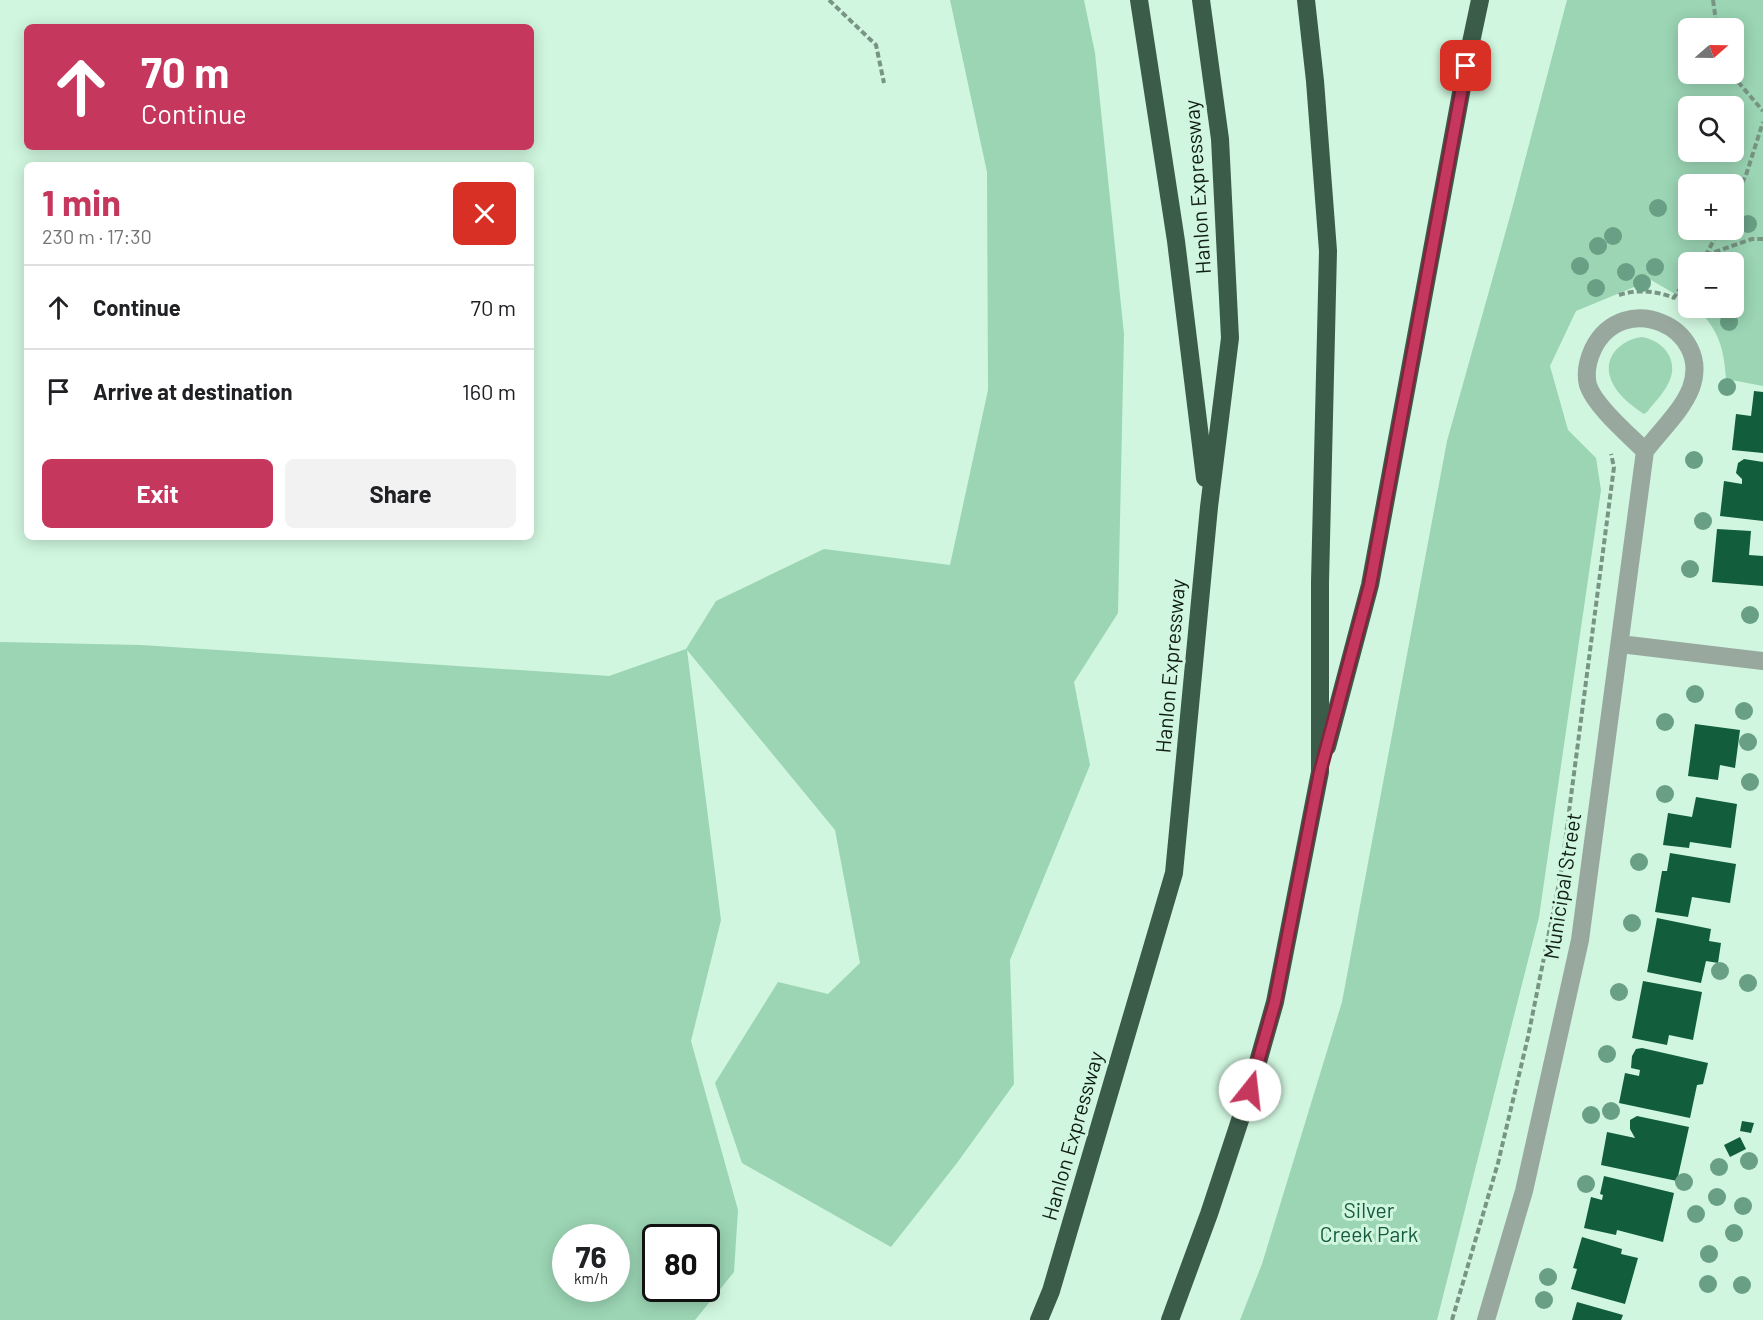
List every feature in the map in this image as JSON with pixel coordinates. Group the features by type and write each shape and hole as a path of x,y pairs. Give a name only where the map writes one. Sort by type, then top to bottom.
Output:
{"highway":[{"path":"1139,0 1176,241 1209,507"},
{"name":"Hanlon Expressway","path":"1040,1320 1054,1280 1174,873 1209,507 1230,338 1220,139 1201,0"},
{"path":"1306,0 1315,81 1328,251 1320,582 1320,772"},
{"path":"1170,1320 1209,1214 1250,1090 1275,1002 1320,772 1370,585 1463,78 1480,0"}],"street":[{"path":"1635,318 1647,318 1673,328 1691,350 1694,363 1694,376 1690,389 1676,412 1645,451 1598,403 1588,386 1586,372 1596,344 1606,331 1617,323 1635,318"},
{"name":"Municipal Street","path":"1486,1320 1524,1191 1580,940 1645,451"},
{"path":"1620,644 1763,661"}],"path":[{"path":"829,0 876,45 884,83"},
{"path":"1713,0 1716,18"},
{"path":"1739,84 1763,111"},
{"path":"1744,179 1763,122"},
{"path":"1715,252 1752,239 1763,239"},
{"path":"1610,298 1627,292 1645,291 1662,293 1674,298 1678,292"},
{"path":"1452,1320 1498,1163 1528,1037 1560,873 1614,466 1611,453"}],"green space":[{"path":"950,0 1084,0 1095,53 1124,334 1118,613 1074,682 1090,765 1010,960 1014,1084 957,1163 891,1247 742,1163 715,1083 778,982 828,994 860,963 835,830 687,650 721,920 691,1041 738,1210 734,1272 720,1289 720,1224 642,1224 642,1302 710,1302 695,1320 0,1320 0,642 141,645 609,676 686,649 716,601 824,549 950,565 988,390 987,172"},
{"name":"Silver Creek Park","path":"1567,0 1763,0 1763,386 1726,379 1722,349 1711,324 1706,318 1744,318 1744,252 1678,252 1678,296 1651,280 1576,311 1550,366 1568,430 1596,458 1601,490 1539,917 1437,1320 1240,1320 1262,1264 1342,1002 1447,441 1512,209"},
{"path":"1642,337 1650,339 1663,348 1668,354 1672,368 1666,388 1644,414 1619,393 1613,384 1609,367 1610,359 1619,347"}],"building":[{"path":"1754,391 1763,392 1763,453 1732,450 1736,414 1751,416"},
{"path":"1744,459 1763,462 1763,521 1720,516 1724,481 1742,484 1742,479 1736,473 1738,463"},
{"path":"1717,529 1751,531 1749,555 1763,556 1763,586 1712,582"},
{"path":"1695,724 1740,730 1735,768 1720,765 1718,780 1688,776"},
{"path":"1696,797 1737,804 1731,848 1690,842 1689,848 1663,845 1668,813 1692,817"},
{"path":"1670,853 1736,864 1730,903 1692,897 1688,917 1655,912 1662,871 1667,871"},
{"path":"1657,918 1711,929 1709,941 1721,943 1718,963 1706,961 1701,983 1647,972"},
{"path":"1643,981 1702,992 1693,1040 1669,1035 1667,1045 1632,1038"},
{"path":"1642,1048 1708,1063 1703,1084 1697,1085 1690,1118 1619,1103 1625,1073 1639,1076 1640,1070 1631,1068 1632,1056 1636,1049"},
{"path":"1637,1116 1689,1127 1677,1181 1601,1165 1607,1132 1635,1138 1630,1129 1630,1120"},
{"path":"1742,1121 1754,1123 1751,1133 1740,1131"},
{"path":"1740,1137 1746,1149 1730,1157 1724,1145"},
{"path":"1604,1176 1674,1193 1663,1242 1617,1230 1616,1235 1584,1228 1591,1197 1602,1200 1603,1195 1600,1194"},
{"path":"1582,1237 1622,1249 1621,1254 1638,1258 1625,1304 1571,1289 1577,1269 1573,1268"},
{"path":"1577,1302 1623,1315 1621,1320 1572,1320"}],"route":[{"path":"1250,1090 1275,1002 1320,772 1370,585 1466,66"}]}
